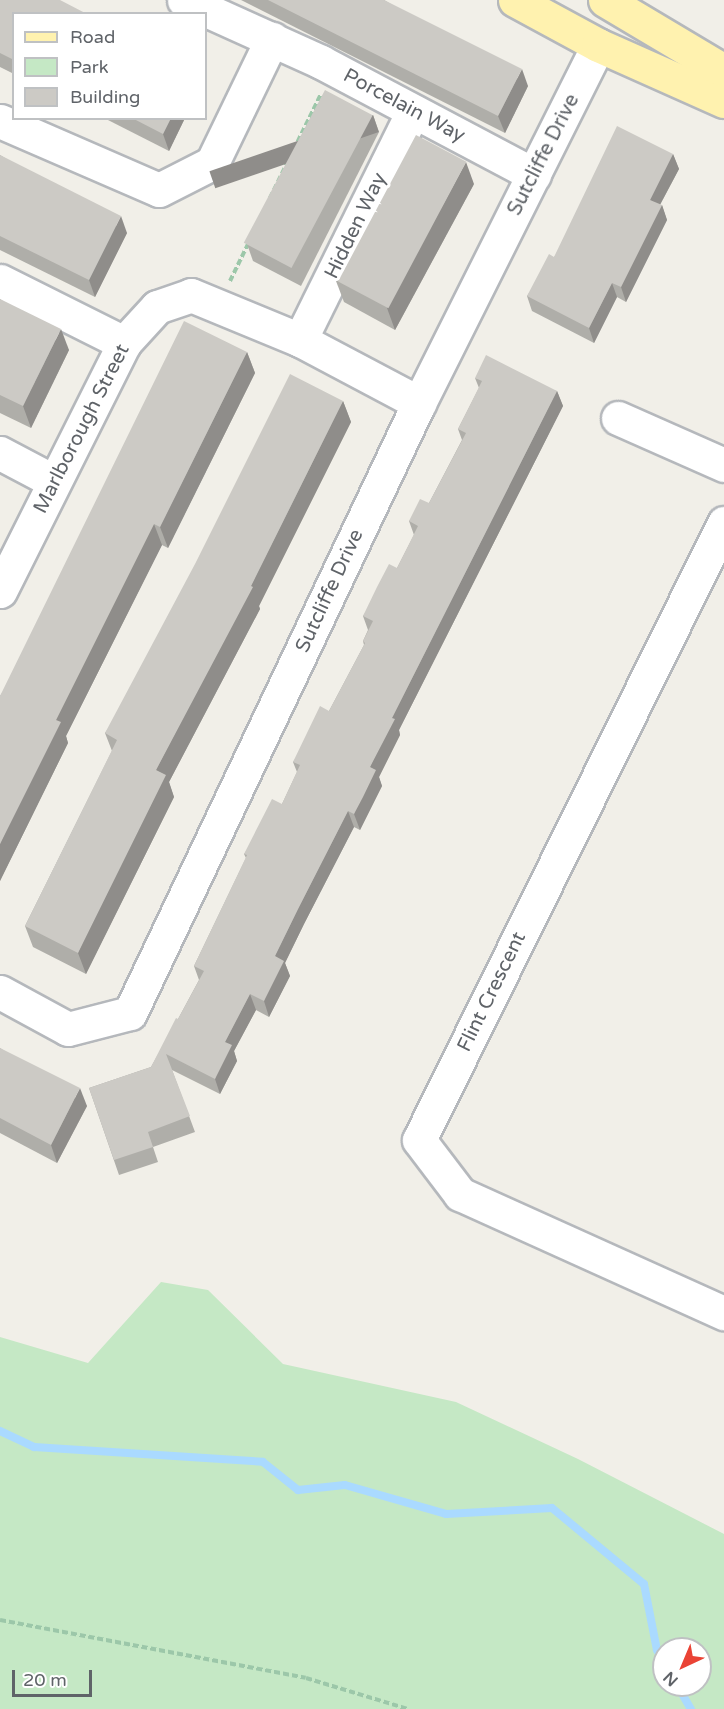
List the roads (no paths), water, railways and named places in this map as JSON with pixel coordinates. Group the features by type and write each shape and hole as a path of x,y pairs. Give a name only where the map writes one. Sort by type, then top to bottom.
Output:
{"main road":[{"path":"514,0 598,45 724,101"},
{"path":"605,0 724,71"}],"street":[{"name":"Porcelain Way","path":"184,0 333,69 534,175"},
{"path":"0,121 159,190 212,163 272,39"},
{"name":"Sutcliffe Drive","path":"0,992 68,1029 130,1013 420,403 598,45"},
{"name":"Hidden Way","path":"300,340 413,111"},
{"path":"0,281 124,343"},
{"name":"Marlborough Street","path":"0,591 124,343 157,307 191,295 300,340 420,403"},
{"path":"618,418 724,465"},
{"path":"0,453 53,481"},
{"name":"Flint Crescent","path":"724,523 419,1140 460,1194 724,1313"}],"waterway":[{"path":"0,1431 34,1447 263,1462 298,1490 345,1485 446,1514 552,1508 644,1584 654,1637"},
{"path":"684,1697 691,1709"}]}
